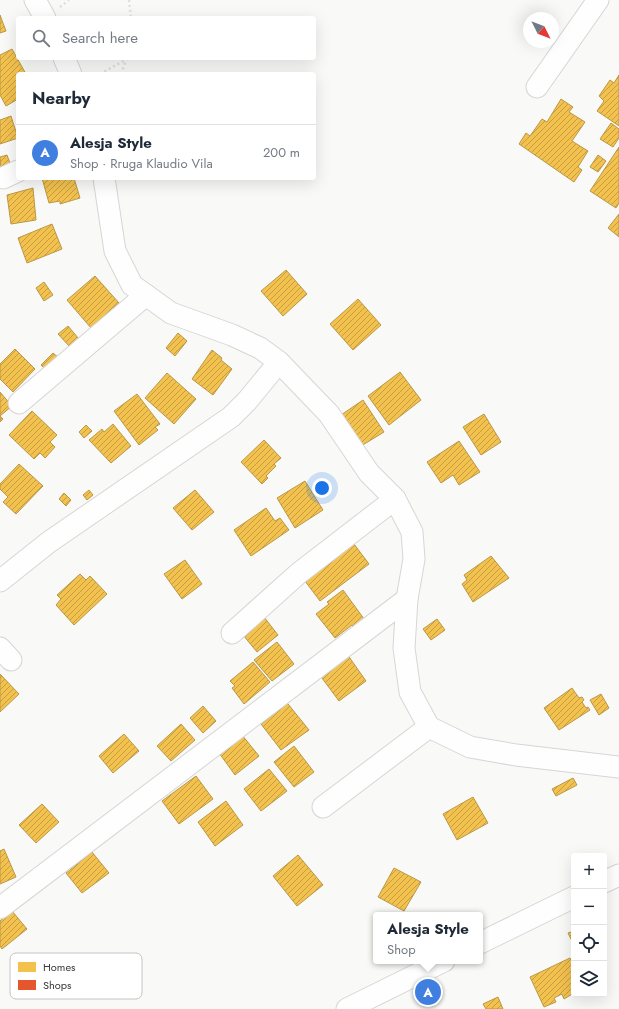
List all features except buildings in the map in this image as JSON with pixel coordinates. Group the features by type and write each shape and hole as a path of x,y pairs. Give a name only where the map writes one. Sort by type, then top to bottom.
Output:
{"street":[{"path":"35,0 44,16"},
{"path":"538,87 598,0"},
{"path":"65,60 70,72"},
{"path":"104,180 115,251 132,285 170,313 239,338 260,348 279,362 329,414 369,473 395,500 412,532 414,559 406,599 404,648 410,692 429,727 470,747 516,755 619,767"},
{"path":"18,403 146,295"},
{"path":"0,581 49,542 231,417 247,401 279,362"},
{"path":"232,633 299,573 395,500"},
{"path":"0,908 406,599"},
{"path":"323,808 429,727"},
{"path":"607,881 619,875"},
{"path":"483,942 571,898"},
{"path":"347,1009 438,964"}],"path":[{"path":"129,0 131,16"},
{"path":"103,72 124,60"},
{"path":"122,72 126,60"}],"place":[{"name":"Alesja Style","path":"428,992"}]}
